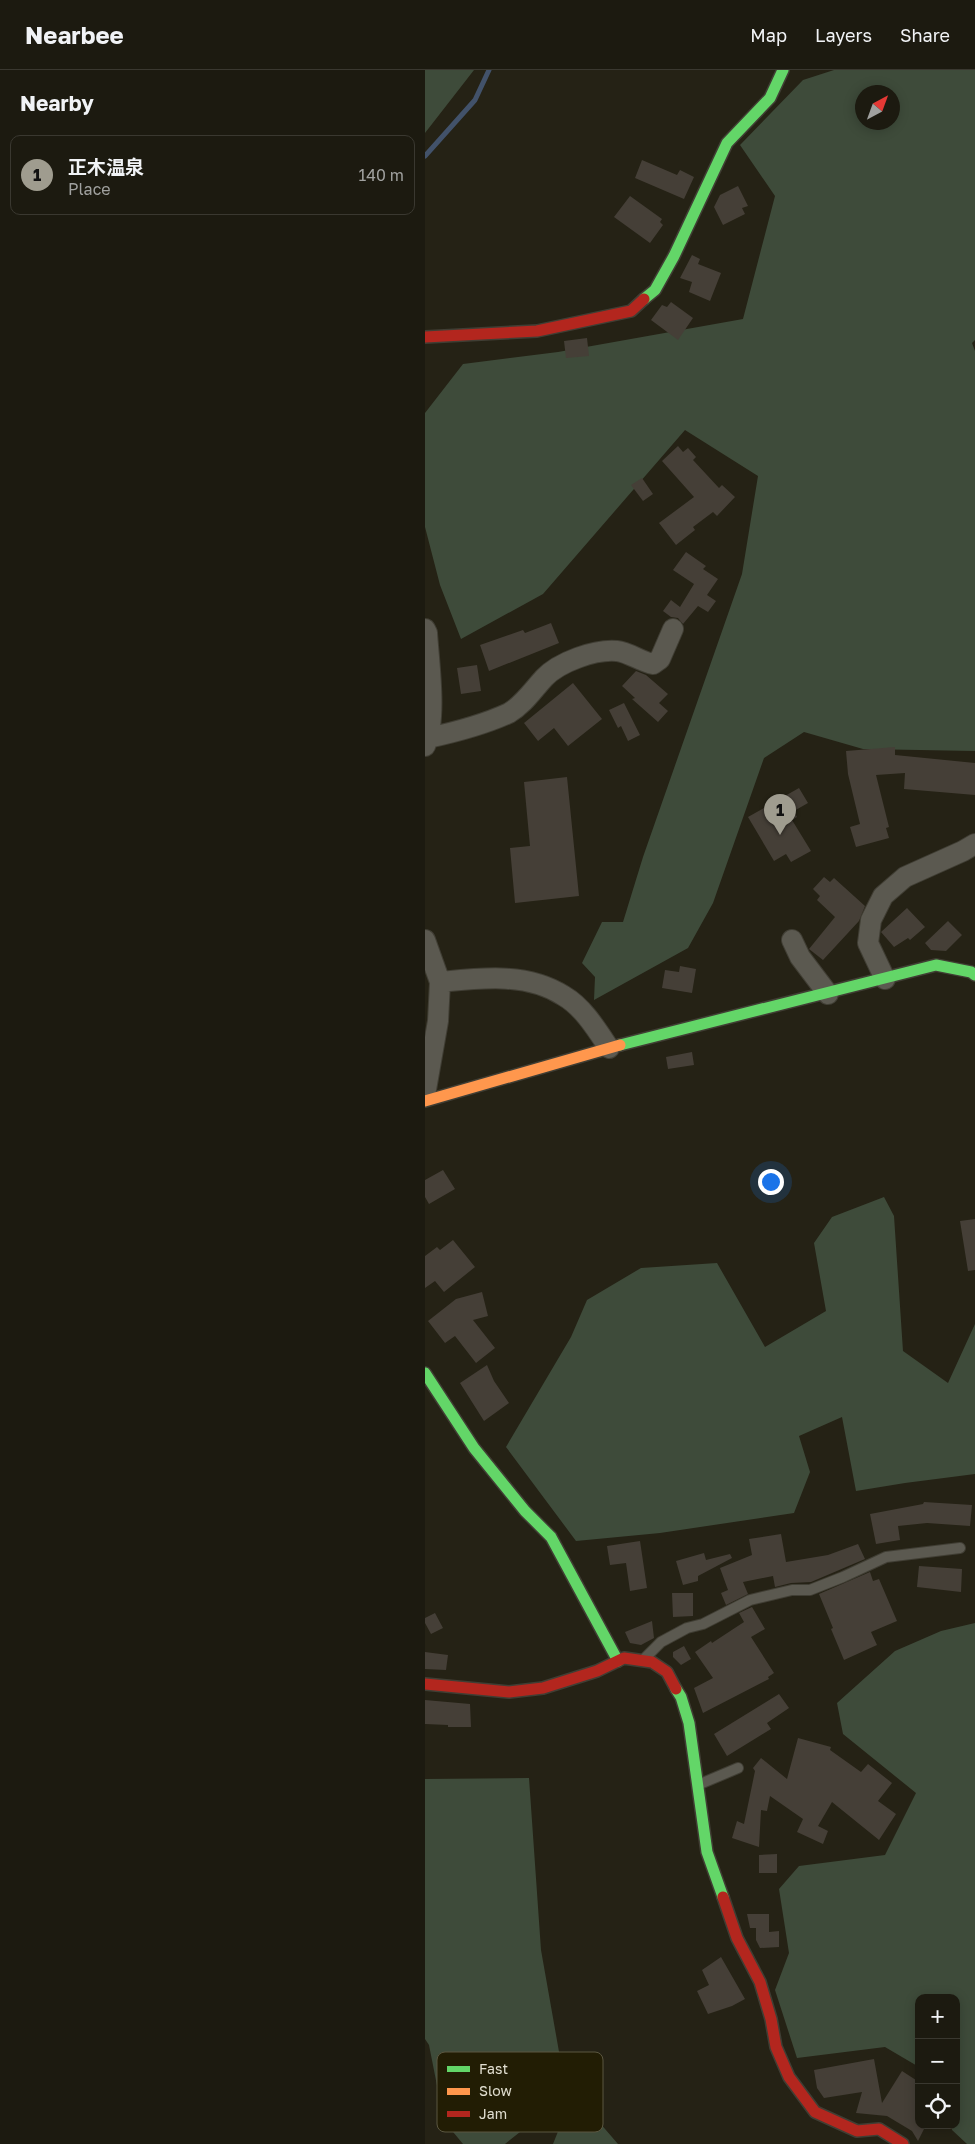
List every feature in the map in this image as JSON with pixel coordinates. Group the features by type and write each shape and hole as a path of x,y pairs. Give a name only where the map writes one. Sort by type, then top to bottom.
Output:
{"street":[{"path":"425,337 537,331 631,311 655,290 674,256 727,143 770,98 783,70"},
{"path":"425,629 427,634 430,686 427,742 510,712 529,696 545,677 560,664 602,651 619,651 653,664 660,659 673,629"},
{"path":"885,979 867,943 871,920 883,896 905,877 975,844"},
{"path":"425,940 440,982 438,1021 425,1095"},
{"path":"792,940 800,957 828,994"},
{"path":"425,1101 609,1048 828,994 936,965 971,972 975,975"},
{"path":"440,982 494,977 535,983 565,996 592,1022 609,1048"},
{"path":"425,1373 474,1448 525,1511 551,1537 618,1661"},
{"path":"425,1684 509,1692 543,1688 597,1671 624,1658 652,1662 667,1672 681,1697 689,1723 707,1852 737,1938 760,1982 771,2019 776,2048 789,2077 815,2112 847,2136 857,2131 879,2128 903,2144"}],"lane":[{"path":"643,1660 661,1642 687,1628 703,1624 749,1600 792,1590 810,1590 886,1557 960,1548"},
{"path":"699,1785 738,1768"}],"green space":[{"path":"425,70 474,70 425,133"},
{"path":"834,70 975,70 975,340 972,343 975,351 975,751 863,749 804,732 764,758 713,903 688,948 594,1000 595,977 582,963 602,922 623,922 643,857 742,574 758,476 685,430 543,594 461,639 440,585 425,527 425,413 463,364 558,352 743,319 775,196 740,145 803,80"},
{"path":"884,1197 894,1216 903,1351 948,1383 975,1324 975,1474 856,1491 842,1417 799,1436 810,1472 794,1513 660,1533 576,1541 506,1447 571,1337 587,1300 641,1268 717,1263 765,1347 826,1311 814,1243 832,1217"},
{"path":"975,1623 975,2144 967,2144 952,2129 960,2129 960,1994 915,1994 915,2065 885,2047 797,2058 775,1990 789,1953 779,1889 799,1866 885,1855 916,1793 843,1734 837,1703 895,1651 941,1631"},
{"path":"529,1778 541,1950 559,2052 437,2052 437,2086 429,2045 425,2039 425,1779"},
{"path":"603,2127 618,2144 553,2144 558,2132 603,2132"},
{"path":"453,2132 520,2132 505,2144 463,2144"}],"building":[{"path":"642,160 677,175 680,170 694,177 684,199 635,178"},
{"path":"738,186 748,206 742,208 745,214 723,225 714,207 720,195"},
{"path":"630,196 662,219 660,222 663,225 650,243 614,217"},
{"path":"692,255 700,259 698,264 721,273 710,301 689,292 692,282 680,278"},
{"path":"671,302 693,318 678,340 651,320 662,305 667,307"},
{"path":"587,338 589,356 566,358 564,341"},
{"path":"678,446 683,452 688,448 696,457 693,460 719,488 722,485 735,497 717,516 713,512 693,527 695,530 676,545 659,523 694,497 662,461"},
{"path":"642,478 653,494 643,501 631,485"},
{"path":"686,552 706,566 703,569 718,579 707,595 716,601 708,612 698,606 683,624 678,618 671,617 663,611 671,600 680,607 694,584 673,570"},
{"path":"551,623 559,643 489,671 480,645 523,630 525,633"},
{"path":"477,665 481,691 461,694 457,668"},
{"path":"636,671 646,675 668,694 659,703 668,711 658,722 632,699 635,698 622,686"},
{"path":"573,683 602,719 568,746 554,728 538,741 524,723"},
{"path":"624,703 640,735 628,741 621,726 618,728 609,710"},
{"path":"895,747 895,755 975,763 975,795 904,789 905,773 876,775 889,827 886,828 889,838 856,847 850,827 860,824 848,774 846,751"},
{"path":"567,777 579,896 515,903 510,848 530,846 524,782"},
{"path":"799,788 808,803 794,811 797,817 792,820 811,851 791,862 786,854 774,861 748,817"},
{"path":"824,877 830,882 834,878 865,906 859,921 823,960 809,949 835,917 817,900 820,896 813,889"},
{"path":"907,908 925,927 910,940 908,938 894,947 881,932"},
{"path":"948,921 962,935 946,951 931,950 925,943"},
{"path":"680,966 696,969 692,993 662,988 665,970 679,972"},
{"path":"692,1052 694,1065 668,1069 666,1057"},
{"path":"443,1170 455,1189 429,1204 425,1197 425,1180"},
{"path":"975,1219 975,1270 968,1271 960,1221"},
{"path":"453,1240 475,1267 444,1292 435,1281 425,1288 425,1256 437,1247 440,1250"},
{"path":"482,1292 488,1316 473,1320 495,1348 476,1363 455,1336 445,1343 428,1321 456,1299"},
{"path":"487,1365 494,1381 509,1403 484,1421 460,1383"},
{"path":"924,1502 972,1505 970,1526 927,1523 898,1526 900,1540 876,1544 870,1514 923,1504"},
{"path":"781,1534 786,1562 828,1555 858,1544 865,1559 811,1582 791,1583 775,1587 773,1576 743,1582 748,1594 726,1605 721,1593 728,1590 720,1568 752,1555 749,1539"},
{"path":"640,1541 647,1588 630,1591 626,1563 610,1565 607,1546"},
{"path":"704,1553 706,1560 730,1554 732,1558 698,1576 698,1581 683,1585 676,1561"},
{"path":"919,1566 962,1569 961,1592 917,1587"},
{"path":"870,1572 873,1581 879,1579 897,1621 871,1632 877,1645 844,1660 819,1594"},
{"path":"672,1593 693,1593 693,1616 673,1617"},
{"path":"752,1607 765,1629 751,1637 774,1673 768,1677 769,1679 703,1713 694,1688 713,1678 695,1652 744,1622 739,1613"},
{"path":"435,1613 443,1628 431,1634 425,1623 425,1618"},
{"path":"652,1621 654,1638 641,1645 630,1643 625,1632"},
{"path":"684,1646 691,1659 681,1665 673,1657 673,1652"},
{"path":"425,1652 448,1655 446,1670 425,1669"},
{"path":"779,1694 789,1708 767,1723 771,1729 727,1756 714,1734"},
{"path":"425,1700 470,1704 471,1727 425,1724"},
{"path":"798,1738 831,1747 830,1750 861,1772 868,1764 892,1783 878,1801 896,1814 879,1840 832,1802 818,1826 828,1831 823,1844 797,1832 803,1819 770,1796 767,1811 761,1810 759,1847 732,1838 737,1821 744,1824 755,1771 753,1768 761,1758 787,1779"},
{"path":"777,1854 777,1873 759,1873 759,1855"},
{"path":"747,1914 769,1914 769,1932 779,1931 779,1947 760,1948 756,1940 756,1928 750,1928"},
{"path":"721,1957 745,1999 732,2006 708,2014 697,1991 709,1985 702,1970"},
{"path":"874,2059 882,2103 902,2071 915,2079 915,2129 924,2129 918,2141 912,2131 887,2116 856,2113 862,2092 824,2098 817,2088 814,2070"}],"waterway":[{"path":"425,156 475,100 489,70"}],"traffic: fast":[{"path":"644,299 655,290 674,256 727,143 770,98 783,70"},
{"path":"620,1045 936,965 971,972 975,975"},
{"path":"425,1373 474,1448 525,1511 551,1537 618,1661"},
{"path":"676,1689 681,1697 689,1723 707,1852 723,1897"}],"traffic: slow":[{"path":"425,1101 620,1045"}],"traffic: jam":[{"path":"425,337 537,331 631,311 644,299"},
{"path":"425,1684 509,1692 543,1688 597,1671 624,1658 652,1662 667,1672 676,1689"},
{"path":"723,1897 737,1938 760,1982 771,2019 776,2047 789,2077 815,2112 857,2131 879,2129 903,2144"}],"place":[{"name":"正木温泉","path":"780,835"}]}
